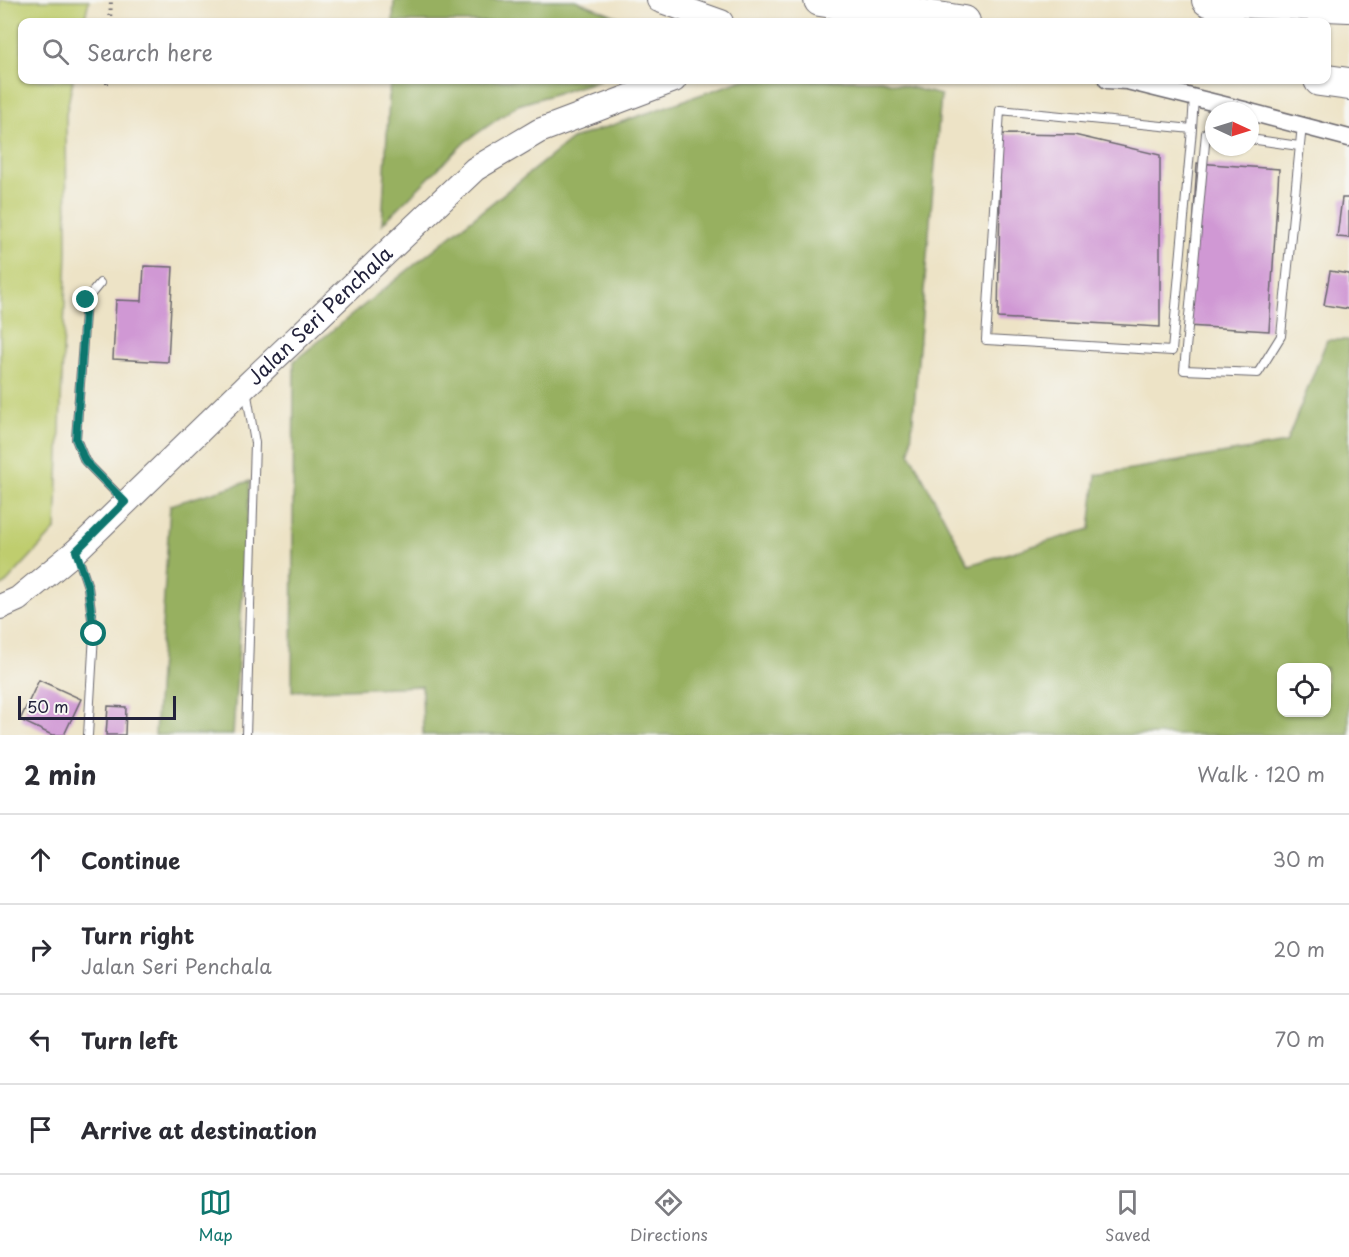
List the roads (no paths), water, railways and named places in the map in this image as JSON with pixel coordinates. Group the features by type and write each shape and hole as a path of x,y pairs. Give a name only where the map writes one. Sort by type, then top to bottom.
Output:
{"highway":[{"path":"820,0 936,18"},
{"path":"1208,0 1349,6"},
{"path":"1331,82 1349,84"}],"street":[{"path":"658,0 710,18"},
{"name":"Jalan Seri Penchala","path":"0,607 18,599 76,551 475,169 539,131 663,84"},
{"path":"1140,84 1214,102"},
{"path":"1259,114 1349,138"}],"lane":[{"path":"1192,129 1000,110 986,340 1172,351 1192,129 1194,97"},
{"path":"1205,144 1184,370 1258,373 1281,336 1302,125"},
{"path":"1259,140 1299,146"},
{"path":"100,283 86,300 76,439 85,461 125,502"},
{"path":"246,386 255,443 246,735"},
{"path":"76,551 88,587 94,634 88,735"}]}
